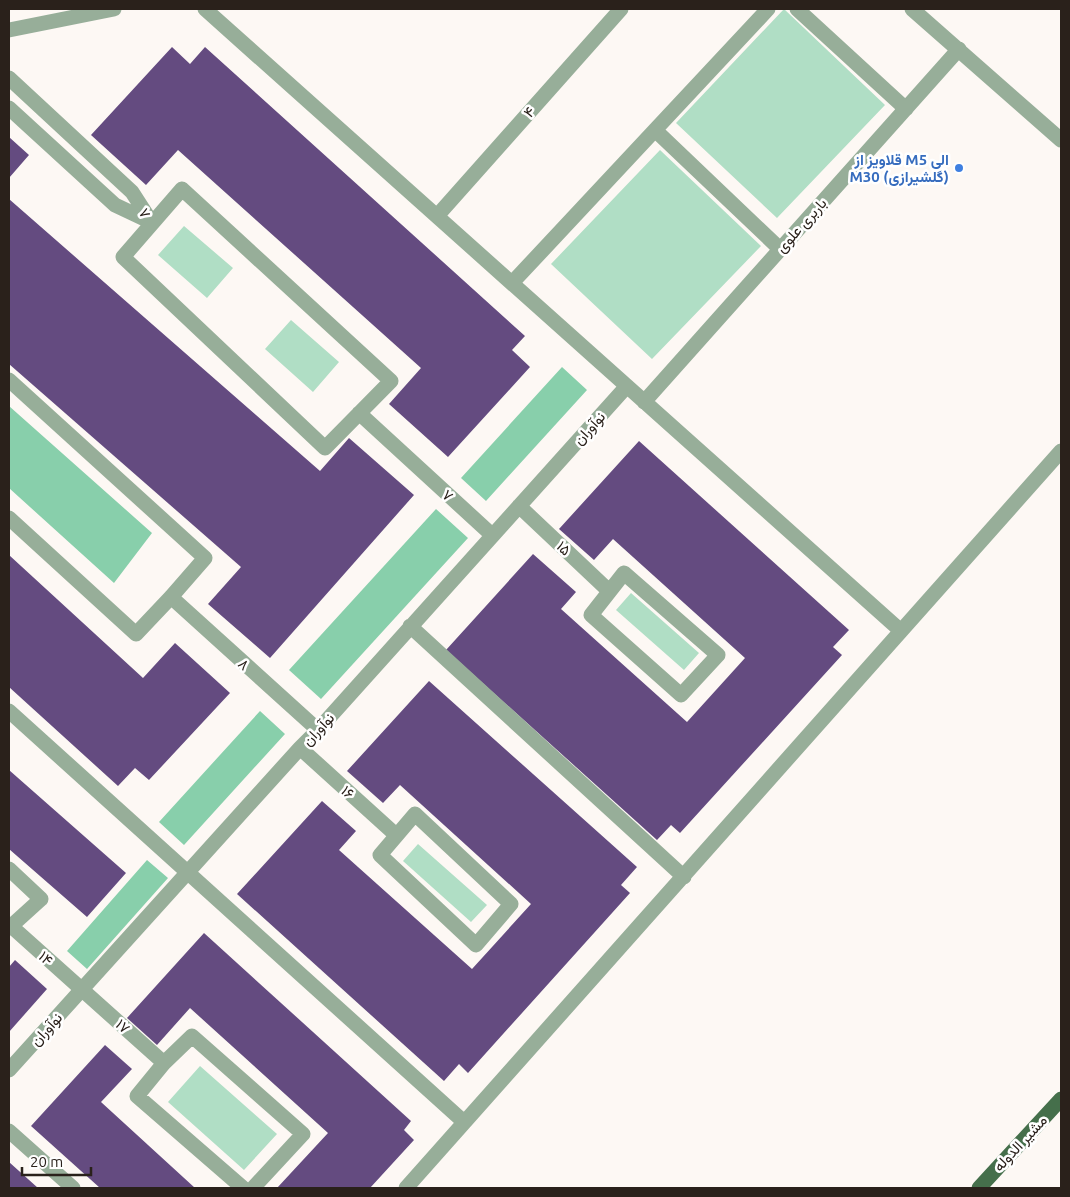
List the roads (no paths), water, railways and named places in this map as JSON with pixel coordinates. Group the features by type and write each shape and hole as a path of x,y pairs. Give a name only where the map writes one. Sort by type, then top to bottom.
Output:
{"main road":[{"name":"مشیر الدوله","path":"979,1188 1061,1099"}],"street":[{"path":"11,32 114,9"},
{"path":"205,9 901,631"},
{"name":"۴","path":"437,216 621,9"},
{"path":"512,283 768,9"},
{"path":"797,9 906,109"},
{"path":"912,9 1061,140"},
{"name":"باربری علوی","path":"644,402 958,49"},
{"name":"۷","path":"9,78 132,192 152,222"},
{"name":"۷","path":"9,108 115,205 152,222"},
{"path":"655,130 780,249"},
{"path":"182,189 391,381 359,413 325,448 123,258 182,189"},
{"path":"9,380 204,558 136,634 9,518"},
{"name":"نوآوران","path":"9,1070 627,386"},
{"name":"۷","path":"359,413 492,535"},
{"path":"406,1188 1061,451"},
{"name":"۱۵","path":"519,506 609,591"},
{"path":"624,573 718,655 681,695 592,615 609,591 624,573"},
{"name":"۸","path":"171,597 318,730"},
{"path":"410,626 684,877"},
{"path":"9,711 464,1122"},
{"name":"۱۶","path":"300,748 396,835"},
{"path":"415,814 511,904 476,945 380,855 396,835 415,814"},
{"path":"9,869 41,899 10,927"},
{"name":"۱۴","path":"10,927 82,990"},
{"name":"۱۷","path":"82,990 164,1063"},
{"path":"243,1188 137,1096 164,1063 192,1036 303,1134 253,1188"},
{"path":"9,1131 73,1188"}],"place":[{"name":"قلاویز از M5 الی M30 (گلشیرازی)","path":"959,168"}]}
